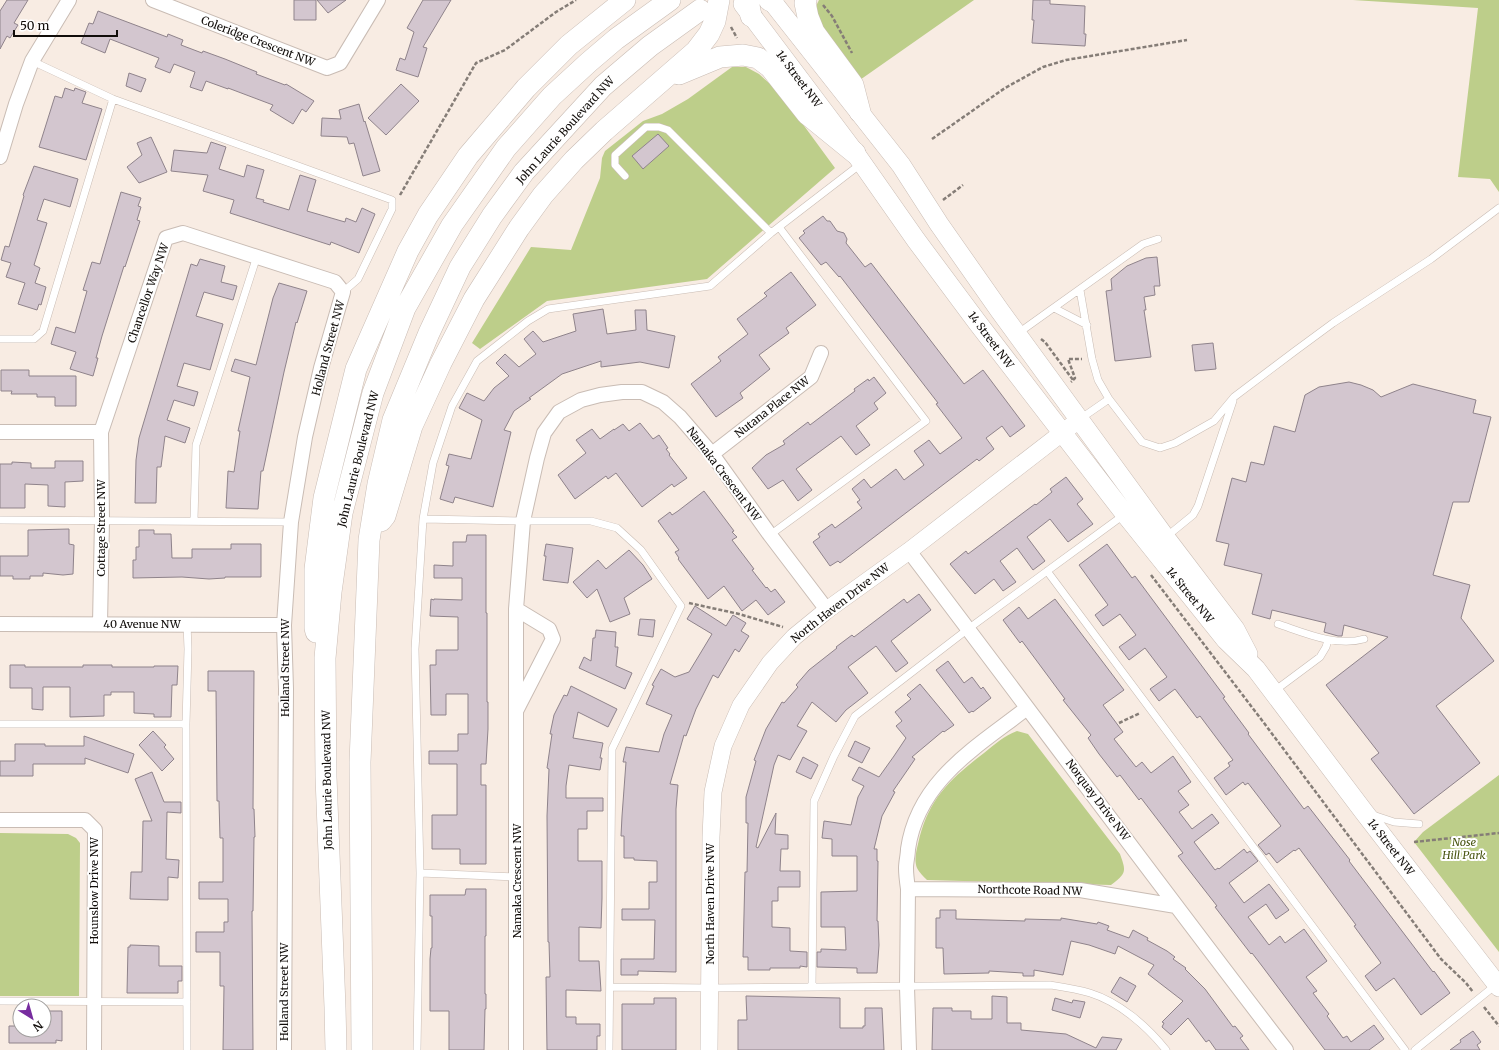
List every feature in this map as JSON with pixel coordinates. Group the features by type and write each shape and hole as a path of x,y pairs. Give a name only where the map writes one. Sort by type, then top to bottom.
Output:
{"main road":[{"path":"325,658 315,628 315,569 324,498 356,368 408,251 428,215 468,156 526,88 569,45 625,0"},
{"name":"John Laurie Boulevard NW","path":"336,1050 326,777 325,658 331,592 342,513 373,393 405,308 452,225 506,148 552,96 589,62 616,39 670,0"},
{"path":"369,540 385,516 412,426 441,363 474,299 519,228 543,195 574,160 633,105 696,51 709,34 715,21 719,0"},
{"path":"806,0 805,3 808,17 814,32 853,85 860,112"},
{"name":"14 Street NW","path":"771,1 902,165 939,224 1017,334 1165,537 1235,629 1256,669 1364,812 1498,985"},
{"name":"14 Street NW","path":"747,5 859,158 944,278 1125,514 1226,640 1256,669"},
{"name":"John Laurie Boulevard NW","path":"362,1050 360,762 369,540 378,484 393,420 429,333 460,267 492,216 524,172 603,86 650,46 700,10"},
{"path":"665,79 720,57 743,55 758,58 770,67 807,114 859,158"}],"street":[{"path":"0,156 16,104 32,61 69,0"},
{"name":"Coleridge Crescent NW","path":"153,0 327,68 340,63 378,0"},
{"name":"Chancellor Way NW","path":"101,432 166,238 183,233 335,282 343,292"},
{"name":"Holland Street NW","path":"284,1050 286,689 284,625 291,522 305,437 321,368 343,292"},
{"name":"Nutana Place NW","path":"712,454 811,377 821,353"},
{"name":"Namaka Crescent NW","path":"516,1050 516,609 523,522 537,458 544,434 559,412 581,400 600,395 622,392 642,392 663,402 680,417 712,454 770,535 827,610"},
{"name":"North Haven Drive NW","path":"708,1050 713,792 723,746 741,705 770,663 794,637 827,610 909,551 1080,420"},
{"path":"0,432 101,432"},
{"name":"Cottage Street NW","path":"100,624 102,520 101,432"},
{"name":"Norquay Drive NW","path":"909,551 1286,1050"},
{"name":"Namaka Crescent NW","path":"516,609 549,629 553,639 516,711"},
{"name":"40 Avenue NW","path":"0,624 284,625"},
{"path":"909,1050 907,987 908,889 906,867 910,834 918,813 929,793 946,773 962,758 1027,708"},
{"name":"Hounslow Drive NW","path":"0,820 85,820 94,830 94,1050"},
{"name":"Northcote Road NW","path":"908,889 1080,890 1176,906"}],"lane":[{"path":"32,61 113,99 392,200 392,209 358,279 343,292"},
{"path":"0,339 34,339 43,331 113,99"},
{"path":"625,176 615,165 615,155 646,128 659,127 668,130 772,232"},
{"path":"417,1050 420,873 415,649 422,519 433,463 452,406 477,361 528,321 548,309 710,286 859,158"},
{"path":"1080,290 1092,359 1098,380 1109,399 1142,442 1160,448 1174,444 1214,421 1234,397 1333,323 1431,259 1499,208"},
{"path":"770,535 926,421 779,227"},
{"path":"1017,334 1143,244 1158,239"},
{"path":"194,520 196,445 257,256"},
{"path":"1054,308 1086,325"},
{"path":"1165,537 1193,515 1198,506 1234,397"},
{"path":"1080,420 1109,399"},
{"path":"812,987 814,801 834,756 855,716 968,629 1125,514"},
{"path":"422,519 523,522 591,521 617,528 641,550 681,606 612,749 609,1050"},
{"path":"0,520 194,520 291,522"},
{"path":"1048,571 1406,1050"},
{"path":"187,624 187,1050"},
{"path":"1278,624 1328,640 1353,642 1364,638"},
{"path":"1273,692 1320,658 1326,648 1328,640"},
{"path":"0,724 186,724"},
{"path":"1364,812 1394,822 1419,824"},
{"path":"420,873 517,877"},
{"path":"610,987 710,988 907,987 977,984 1050,985 1090,993 1116,1005 1157,1039 1166,1050"},
{"path":"1414,1050 1477,999 1498,985"},
{"path":"0,1001 187,1002"}],"path":[{"path":"392,200 402,194 476,63 505,50 556,12 576,0"},
{"path":"730,26 737,39"},
{"path":"932,139 1005,88 1043,67 1066,60 1187,40"},
{"path":"943,200 962,186"},
{"path":"1073,380 1075,378 1068,359 1092,359"},
{"path":"1150,573 1261,718 1440,959 1466,983 1499,1026"},
{"path":"677,600 740,614 788,629 794,637"},
{"path":"1119,722 1141,712 1152,711"},
{"path":"1414,842 1499,833"}],"green space":[{"path":"819,0 974,0 857,82 816,20 817,4"},
{"path":"1353,0 1499,0 1499,192 1490,179 1458,177 1478,8"},
{"path":"732,67 746,67 759,74 780,93 835,168 707,279 547,301 480,349 472,343 531,247 571,250 600,178 602,158 605,151 643,121 662,114 688,99"},
{"path":"1017,731 1028,734 1120,854 1124,871 1111,885 927,880 918,870 916,865 917,847 922,828 934,803 950,782 960,772 1000,740"},
{"name":"Nose Hill Park","path":"1499,775 1499,952 1414,842 1423,832"},
{"path":"0,833 68,834 76,838 80,843 79,996 0,996"}],"building":[{"path":"7,0 28,0 14,23 18,25 10,38 7,36 0,49 0,11"},
{"path":"294,0 316,0 316,20 294,20"},
{"path":"317,0 346,0 328,13"},
{"path":"423,0 451,0 423,47 427,48 418,77 396,70 400,58 405,60 414,32 407,28"},
{"path":"1033,0 1050,0 1050,4 1085,6 1085,46 1032,43 1034,20 1032,20"},
{"path":"98,11 167,37 168,34 183,40 181,45 202,53 203,51 225,59 257,72 256,74 285,85 286,84 314,101 306,112 302,109 293,124 270,110 273,105 228,88 206,81 202,91 190,87 195,72 174,64 170,73 155,67 159,58 110,39 105,53 81,43 89,23 93,24"},
{"path":"129,73 146,79 141,92 126,86"},
{"path":"401,84 419,101 386,135 368,118"},
{"path":"65,88 74,91 75,88 86,92 82,103 102,109 86,160 39,147 55,96 62,98"},
{"path":"359,104 380,171 363,176 354,143 349,144 347,137 321,136 322,118 341,119 339,110"},
{"path":"658,134 669,146 643,169 632,156"},
{"path":"151,137 167,172 139,183 127,167 142,155 137,143"},
{"path":"211,142 226,147 219,169 244,177 247,165 264,170 256,198 264,200 263,202 289,210 300,175 316,180 307,211 345,222 346,218 356,222 362,208 375,214 359,253 331,242 330,245 230,213 234,200 203,191 208,175 171,171 174,150 207,153"},
{"path":"34,166 78,179 70,207 44,199 37,220 47,223 34,265 40,268 35,283 46,287 41,305 39,304 37,310 18,304 25,283 6,277 11,263 1,260 5,246 9,247 24,196 23,195"},
{"path":"121,192 141,198 138,206 141,207 137,220 140,221 102,336 93,376 70,369 76,352 51,344 56,327 75,333 87,291 83,290 92,262 100,264"},
{"path":"823,216 827,221 830,221 837,231 844,233 847,239 846,243 865,267 871,263 964,384 983,370 1025,426 1010,437 1002,426 986,438 994,449 979,461 977,459 840,563 838,561 830,566 813,542 820,537 818,534 832,524 835,528 862,508 857,502 860,500 852,489 864,479 871,488 896,469 904,480 924,465 914,451 929,440 940,454 962,438 936,404 938,403 840,276 839,277 826,262 821,265 799,238 805,233 803,231"},
{"path":"1157,257 1160,286 1154,286 1155,295 1144,297 1146,310 1144,310 1151,357 1115,361 1106,291 1112,290 1111,279 1127,266 1146,258"},
{"path":"200,259 225,266 221,282 237,286 233,300 204,292 196,316 223,324 210,370 184,363 177,386 198,392 194,406 174,400 167,420 190,428 185,443 165,436 161,467 157,467 156,503 135,503 136,460 139,438 191,264 197,266"},
{"path":"791,272 816,305 786,328 789,333 759,355 770,369 740,393 743,398 716,417 691,384 721,361 718,357 748,334 737,319 767,296 764,293"},
{"path":"279,283 307,291 297,323 296,322 263,471 261,471 258,509 226,508 228,471 234,472 240,431 238,431 250,377 231,371 235,359 256,365 273,298"},
{"path":"603,309 607,334 636,330 635,310 646,310 647,330 675,336 669,368 640,362 601,367 601,361 562,374 514,411 504,430 511,432 493,507 455,497 453,503 440,499 449,466 446,465 449,454 471,459 482,420 459,408 467,393 484,401 494,388 509,376 496,363 505,354 519,367 536,354 524,339 533,331 543,342 576,331 573,314"},
{"path":"1213,343 1216,369 1195,371 1192,345"},
{"path":"1,370 29,370 29,376 76,376 76,406 55,406 55,397 37,397 37,394 11,394 12,391 1,391"},
{"path":"874,377 886,393 874,403 878,409 856,426 870,445 856,455 841,436 796,469 812,490 798,501 783,480 768,489 752,468 766,455 785,444 783,441 808,422 810,425 855,391 854,389 868,379 869,381"},
{"path":"1349,382 1373,390 1381,397 1413,384 1476,400 1473,413 1491,417 1469,502 1453,502 1433,575 1470,585 1461,618 1494,661 1436,706 1480,763 1414,814 1371,759 1379,753 1326,685 1388,637 1344,625 1342,636 1338,636 1324,632 1326,623 1272,610 1270,619 1252,614 1262,574 1224,565 1229,544 1216,541 1232,478 1246,482 1251,462 1264,465 1274,426 1295,432 1305,395 1319,387"},
{"path":"640,423 653,439 659,435 668,448 666,449 670,454 669,455 687,478 674,487 672,484 642,507 616,473 608,479 606,476 575,499 558,475 586,453 576,440 592,429 600,439 623,424 629,431"},
{"path":"55,461 83,461 83,481 65,482 65,507 48,506 48,485 25,484 25,508 0,508 0,464 12,464 12,462 31,463 31,468 55,468"},
{"path":"1066,477 1083,499 1077,504 1093,524 1068,542 1050,519 1027,537 1045,561 1033,570 1017,548 1000,561 1016,582 1003,591 994,579 975,594 950,564 966,551 968,554 1035,504 1036,505 1052,492 1050,489"},
{"path":"704,491 734,531 732,532 737,537 732,540 754,569 752,570 766,588 767,587 771,592 775,589 785,602 768,615 756,600 742,611 724,586 708,599 678,559 679,558 675,552 679,550 658,521 670,512 672,515"},
{"path":"69,529 69,544 74,545 73,574 63,575 43,573 43,576 30,576 30,579 13,579 13,576 0,576 0,556 28,556 28,530"},
{"path":"139,530 154,530 154,534 171,534 172,558 192,558 192,549 231,549 231,544 261,544 261,577 225,577 209,579 182,577 133,578 133,560 136,560 136,547 139,547"},
{"path":"467,535 486,535 488,729 486,764 481,764 481,785 486,785 486,864 460,864 460,849 432,849 432,815 457,815 457,764 429,764 429,751 458,751 458,734 468,734 468,694 446,694 446,715 431,715 430,665 436,665 436,650 458,650 458,617 430,616 431,599 462,600 462,578 434,578 434,565 453,566 453,542 466,542"},
{"path":"546,544 573,548 568,583 543,580"},
{"path":"1107,544 1132,578 1135,576 1225,697 1223,698 1249,733 1248,734 1304,809 1308,806 1450,993 1421,1015 1394,978 1376,991 1365,976 1381,963 1354,926 1356,925 1299,848 1277,863 1269,853 1266,855 1258,845 1281,826 1248,783 1245,785 1243,782 1226,795 1214,778 1230,766 1228,763 1233,760 1200,716 1197,718 1175,689 1159,701 1150,689 1167,677 1145,648 1129,660 1119,647 1136,635 1120,614 1103,626 1095,615 1108,605 1079,565"},
{"path":"629,550 643,565 652,579 624,598 630,614 610,622 597,589 587,598 573,582 598,560 606,569"},
{"path":"919,594 931,610 891,641 908,663 896,672 876,646 848,667 868,693 846,710 836,722 812,702 797,726 807,731 790,760 778,755 774,765 756,847 758,848 776,813 775,834 788,835 788,849 781,849 780,871 800,871 800,887 778,887 778,901 772,901 772,927 790,928 790,951 807,952 807,967 800,966 800,968 748,970 748,957 743,957 748,823 746,823 746,797 756,761 754,760 766,729 782,702 784,703 798,687 796,685 809,670 852,635 854,637 904,599 907,603"},
{"path":"1055,599 1124,690 1103,705 1123,732 1114,739 1136,767 1142,762 1151,773 1173,756 1191,782 1178,791 1189,805 1179,812 1192,829 1212,814 1219,823 1194,842 1215,870 1218,868 1219,869 1244,849 1247,853 1250,851 1258,861 1229,883 1244,903 1269,884 1289,910 1276,919 1266,904 1248,917 1269,945 1280,936 1285,943 1304,929 1327,961 1306,977 1317,991 1313,993 1329,1014 1327,1016 1343,1038 1347,1036 1351,1042 1374,1025 1384,1039 1369,1050 1325,1050 1252,953 1251,954 1215,907 1217,906 1178,856 1183,853 1141,798 1139,800 1120,775 1117,777 1099,754 1088,738 1091,735 1063,700 1065,699 1022,641 1020,643 1003,620 1019,607 1028,619"},
{"path":"695,606 726,626 733,615 746,623 741,631 749,636 739,652 735,649 718,678 713,675 696,709 686,736 684,735 670,784 678,785 676,809 676,972 638,971 638,975 621,975 621,959 654,959 655,920 622,920 622,909 649,909 649,882 657,882 657,861 624,858 624,836 621,836 626,762 623,762 626,747 659,752 664,734 672,715 646,704 654,686 652,685 661,669 675,677 689,672 712,634 687,619"},
{"path":"640,619 655,620 653,637 638,635"},
{"path":"596,630 616,632 615,647 618,647 616,666 632,673 625,689 579,668 584,657 591,661 593,638 595,638"},
{"path":"948,661 964,683 972,677 981,689 983,687 991,698 973,712 972,711 969,713 936,670"},
{"path":"10,665 25,665 25,667 83,667 83,665 112,665 112,667 178,666 177,685 172,685 171,717 154,717 154,714 134,713 134,692 111,692 111,695 104,695 104,716 70,717 70,687 43,687 43,710 32,709 32,688 10,688"},
{"path":"208,671 254,671 253,809 255,837 252,911 253,1050 223,1050 224,986 220,986 220,952 196,952 196,932 224,932 224,922 228,922 228,899 199,899 199,882 223,882 223,838 220,838 219,801 217,801 216,691 208,691"},
{"path":"920,684 954,725 944,732 943,731 912,757 915,759 893,791 895,792 882,816 874,849 877,849 878,861 877,921 879,945 877,973 857,973 857,968 817,967 817,952 821,952 821,949 846,950 845,927 821,927 821,892 857,891 857,856 832,856 832,839 822,838 824,821 851,825 858,797 864,786 852,780 859,767 879,777 894,756 906,738 896,726 902,721 895,712 911,699 907,695"},
{"path":"571,686 617,709 608,727 578,712 573,738 603,743 600,758 602,758 600,770 569,765 566,786 566,798 603,798 603,811 587,811 587,829 578,829 578,861 602,861 601,928 579,927 579,961 599,961 601,991 566,990 566,1017 576,1017 576,1024 600,1024 600,1036 597,1036 597,1050 547,1050 546,977 550,977 548,942 547,816 549,769 547,768 552,734 550,734 554,715 564,695 567,696"},
{"path":"153,731 166,745 164,747 174,759 162,771 139,745"},
{"path":"84,736 134,754 128,773 85,758 85,764 33,764 33,776 0,776 0,761 15,761 15,744 84,746"},
{"path":"855,741 870,748 862,763 848,756"},
{"path":"803,757 818,765 811,779 796,772"},
{"path":"152,772 164,802 181,802 181,813 167,812 166,859 179,860 178,878 168,877 168,900 130,899 131,872 142,872 143,821 152,821 135,779"},
{"path":"466,889 486,889 486,1009 484,1050 449,1050 449,1011 430,1011 432,916 430,916 430,895 465,895"},
{"path":"940,910 956,910 956,919 1025,921 1025,919 1061,920 1061,918 1097,924 1098,922 1109,926 1107,930 1129,938 1133,930 1167,951 1175,957 1173,959 1186,968 1185,969 1205,989 1233,1027 1235,1026 1243,1036 1240,1038 1249,1050 1216,1050 1209,1040 1206,1042 1188,1018 1171,1035 1162,1027 1164,1023 1162,1022 1183,1001 1148,974 1154,965 1118,946 1115,954 1089,945 1071,941 1063,975 1034,970 1034,976 1023,976 1023,973 989,971 989,973 944,974 943,948 936,948 936,918 940,918"},
{"path":"130,945 159,946 159,966 182,966 182,981 178,981 178,993 127,993 128,947 130,947"},
{"path":"1120,977 1136,986 1127,1002 1111,992"},
{"path":"746,996 840,998 840,1028 863,1028 863,1026 865,1026 865,1008 882,1008 884,1050 738,1050 738,1020 747,1020"},
{"path":"992,996 1007,997 1007,1023 1021,1023 1021,1030 1066,1034 1096,1048 1102,1037 1122,1039 1116,1050 932,1050 933,1008 952,1008 952,1011 971,1011 971,1019 992,1019"},
{"path":"654,998 676,998 676,1050 622,1050 622,1004 654,1004"},
{"path":"1055,998 1072,1003 1073,1000 1085,1002 1080,1018 1052,1010"},
{"path":"52,1011 62,1011 62,1041 56,1040 56,1043 9,1043 9,1026 12,1026 12,1038 52,1038"},
{"path":"1473,1031 1481,1042 1477,1045 1480,1050 1450,1050 1461,1042 1460,1040"}]}
